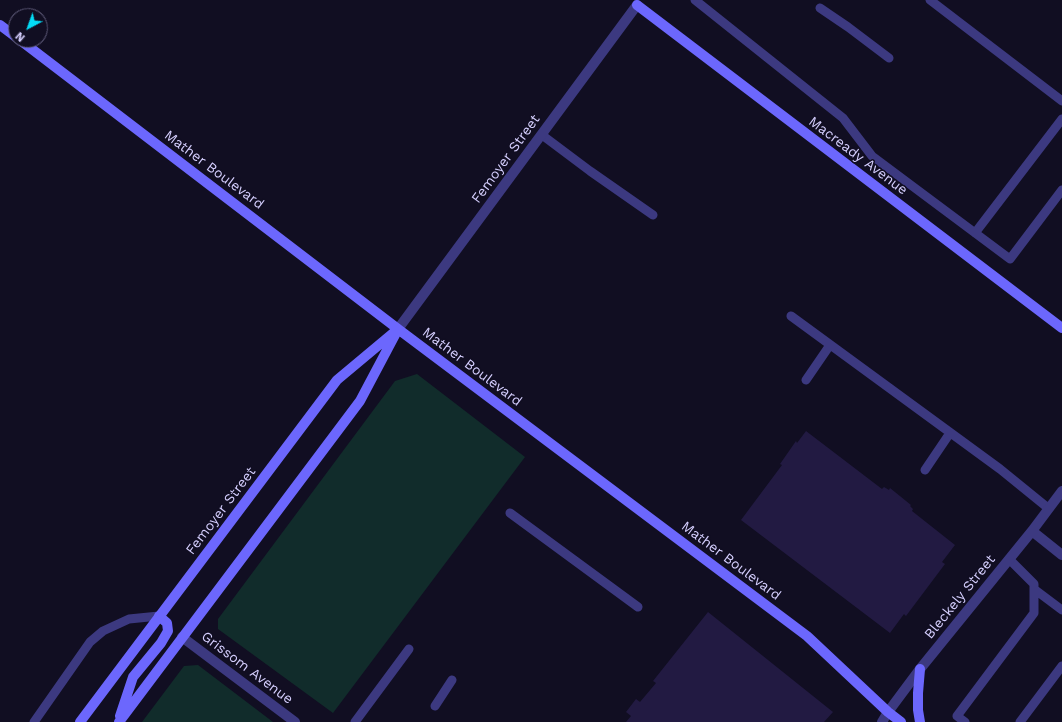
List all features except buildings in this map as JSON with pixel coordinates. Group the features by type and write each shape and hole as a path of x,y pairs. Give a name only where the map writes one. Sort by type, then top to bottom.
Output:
{"street":[{"name":"Femoyer Street","path":"118,722 360,401 398,329 637,6"},
{"name":"Macready Avenue","path":"637,6 1062,328"},
{"path":"0,24 8,30"},
{"name":"Mather Boulevard","path":"30,48 398,329 807,636 888,712 901,722"},
{"name":"Femoyer Street","path":"80,722 336,380 398,329"},
{"name":"Bleckely Street","path":"882,722 920,669 1032,531 1062,491"},
{"path":"1032,531 1062,555"},
{"path":"118,722 133,677 161,643 168,631 167,623 159,616"},
{"name":"Grissom Avenue","path":"182,637 295,722"},
{"path":"920,669 918,693 920,722"}],"lane":[{"path":"695,0 843,118 872,156 1010,259 1062,190"},
{"path":"930,0 1062,101"},
{"path":"820,8 890,58"},
{"path":"975,233 1062,119"},
{"path":"542,135 653,215"},
{"path":"791,316 1000,469 1048,508"},
{"path":"806,380 830,345"},
{"path":"925,470 950,433"},
{"path":"510,514 638,607"},
{"path":"965,722 957,716 1034,613 1034,584 1009,559"},
{"path":"1034,589 1062,610"},
{"path":"34,722 90,642 103,631 129,619 159,616"},
{"path":"355,722 409,649"},
{"path":"1020,722 1062,666"},
{"path":"435,706 452,680"}],"green space":[{"path":"417,374 525,457 333,713 218,629 218,619 395,381"},
{"path":"198,665 273,722 142,722 184,666"}]}
